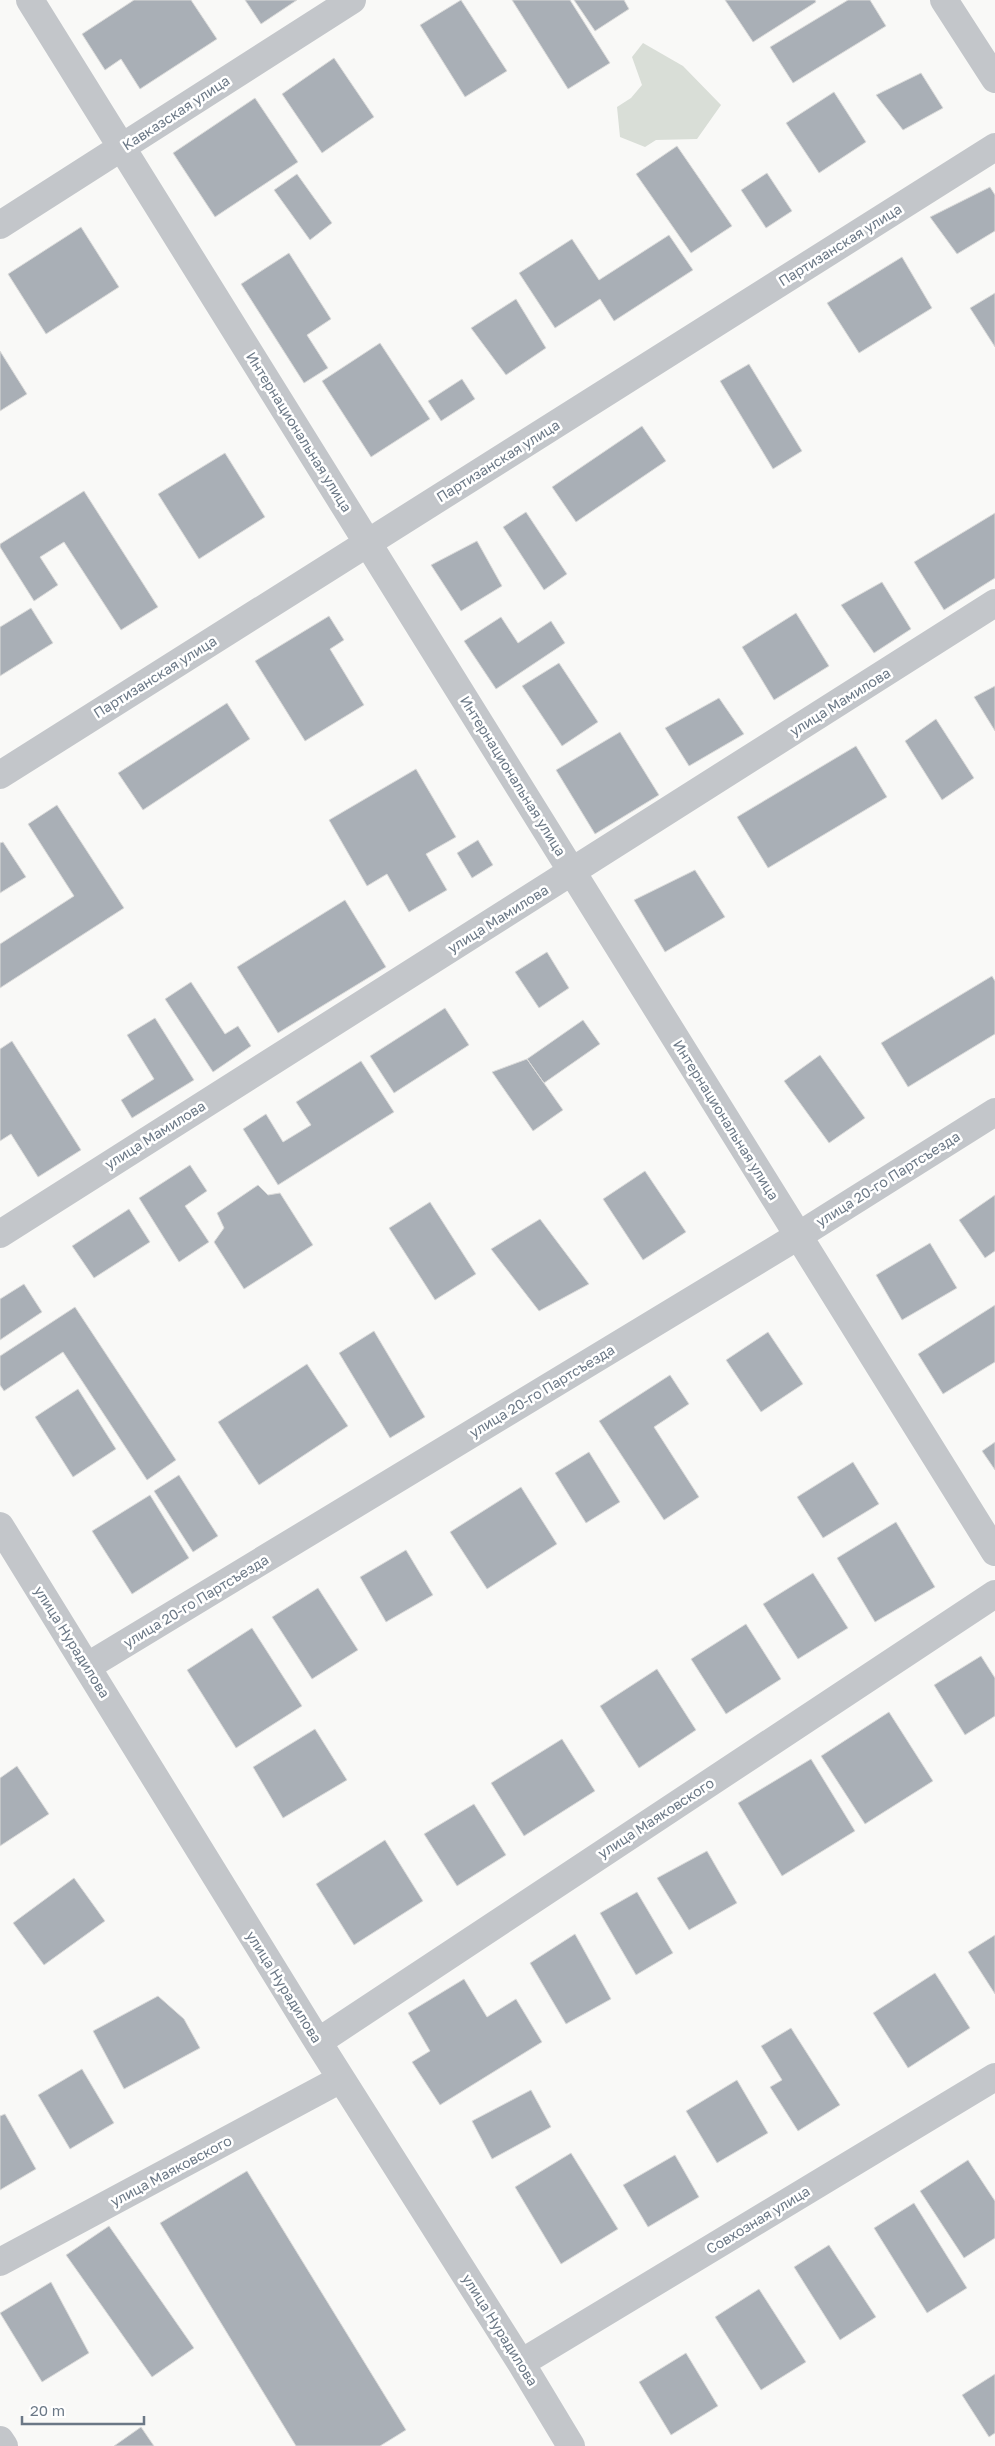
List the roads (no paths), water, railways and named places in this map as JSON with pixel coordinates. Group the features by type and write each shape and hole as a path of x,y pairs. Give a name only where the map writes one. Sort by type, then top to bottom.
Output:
{"street":[{"name":"Интернациональная улица","path":"30,0 995,1552"},
{"name":"Кавказская улица","path":"0,225 352,0"},
{"path":"944,0 995,79"},
{"name":"Партизанская улица","path":"0,775 995,147"},
{"name":"улица Мамилова","path":"0,1234 995,603"},
{"name":"улица 20-го Партсъезда","path":"88,1666 798,1236 995,1112"},
{"name":"улица Нурадилова","path":"0,1526 318,2042 521,2362 571,2446"},
{"name":"улица Маяковского","path":"318,2042 995,1594"},
{"name":"Совхозная улица","path":"521,2362 995,2078"},
{"name":"улица Маяковского","path":"0,2262 341,2079"},
{"path":"0,2440 4,2446"}]}
